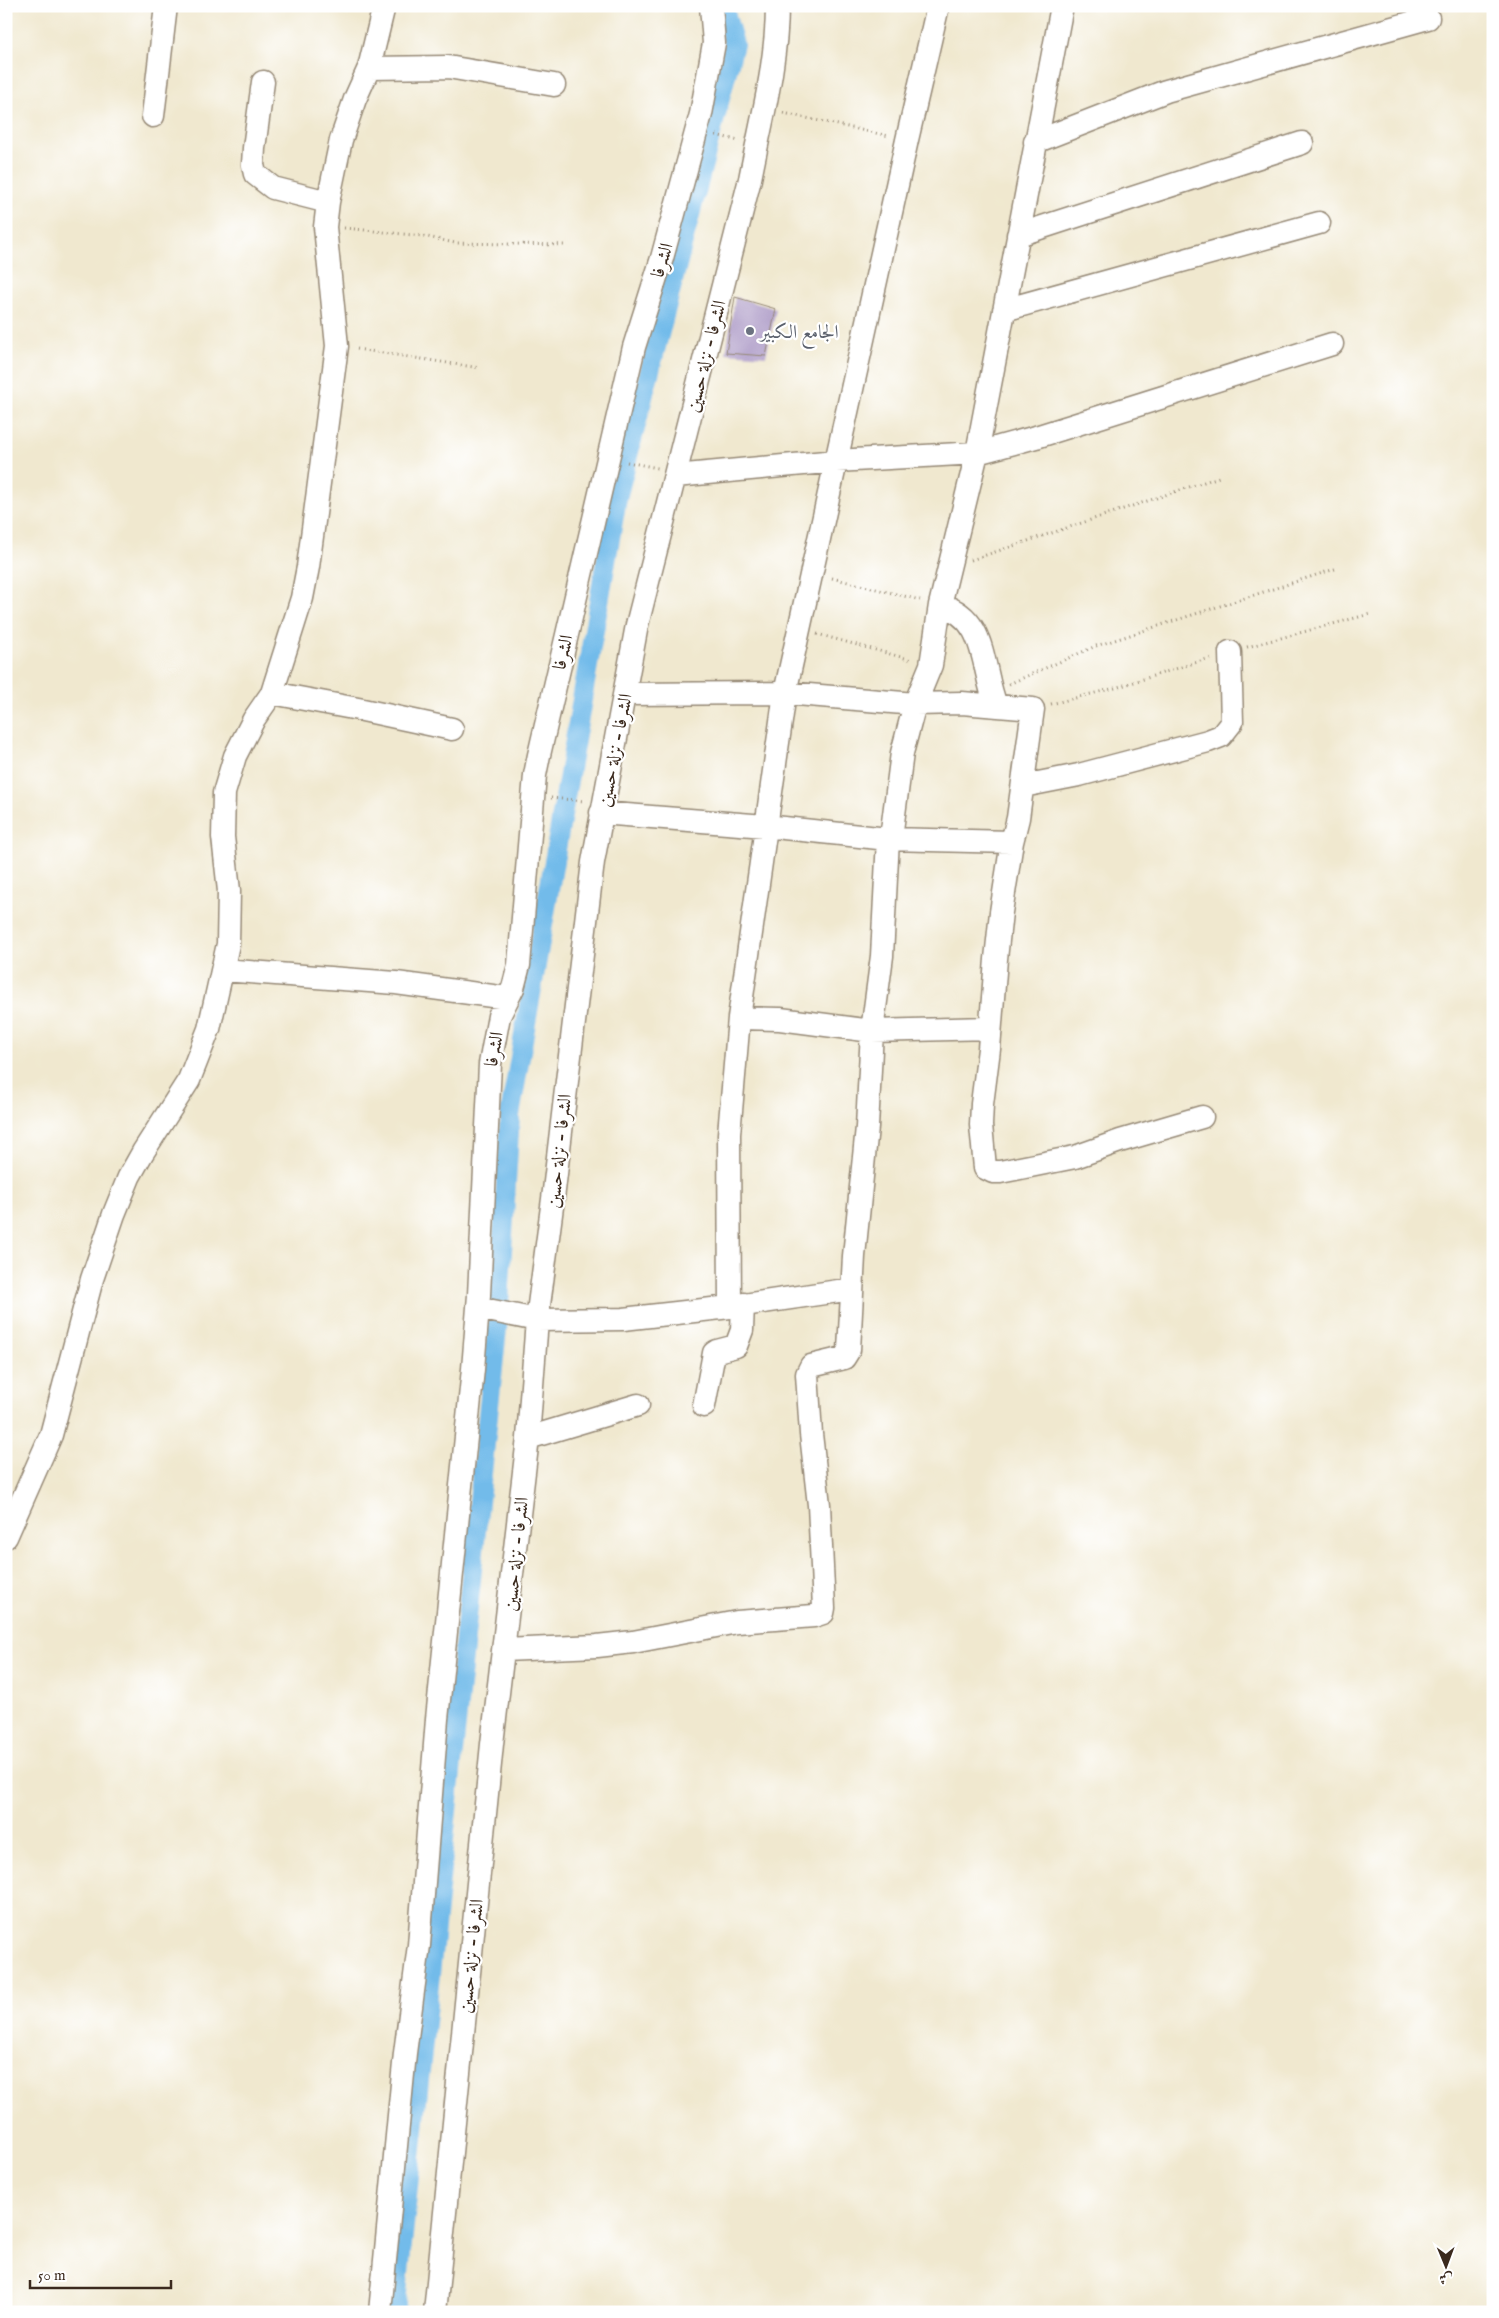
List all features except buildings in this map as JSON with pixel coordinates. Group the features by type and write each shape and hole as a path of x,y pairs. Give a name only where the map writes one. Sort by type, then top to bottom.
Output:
{"street":[{"path":"153,116 166,6"},
{"path":"6,1537 51,1435 92,1279 108,1229 134,1169 189,1080 209,1029 228,944 229,891 223,837 224,793 234,756 254,719 272,693 302,598 315,528 337,346 325,226 328,202 341,140 355,99 369,68 384,6"},
{"name":"الشرفا","path":"380,2312 405,2053 419,1945 437,1720 483,1309 488,1078 499,1016 513,988 518,965 535,776 539,755 597,499 634,347 662,258 703,105 714,43 711,6"},
{"name":"الشرفا - نزلة حسين","path":"435,2312 492,1744 528,1438 537,1320 601,813 638,625 750,178 764,109 777,6"},
{"path":"704,1406 714,1353 717,1350 736,1346 742,1330 737,1306 729,1134 739,1018 785,693 938,6"},
{"path":"504,1650 597,1646 633,1642 721,1624 814,1616 823,1612 825,1602 819,1505 807,1374 811,1366 844,1358 848,1355 852,1325 852,1288 862,1157 867,1127 872,1031 882,956 888,839 892,830 902,753 915,704 931,665 940,605 977,453 1062,6"},
{"path":"1035,142 1166,91 1428,18"},
{"path":"369,68 448,67 554,85"},
{"path":"263,82 254,148 253,165 255,174 273,188 328,202"},
{"path":"1018,235 1302,143"},
{"path":"1004,310 1319,223"},
{"path":"675,476 836,460 977,453 1036,437 1332,344"},
{"path":"940,605 959,613 971,623 975,630 983,654 993,699"},
{"path":"1022,786 1079,775 1221,736 1232,722 1230,652"},
{"path":"272,693 358,709 452,730"},
{"path":"625,694 785,693 915,704 962,703 993,699 1033,709 1001,912 980,1125 986,1168 993,1172 1012,1171 1075,1157 1120,1141 1202,1117"},
{"path":"601,813 765,826 888,839 1012,842"},
{"path":"223,970 396,983 507,998"},
{"path":"739,1018 780,1019 872,1031 990,1028"},
{"path":"483,1309 537,1320 623,1319 737,1306 852,1288"},
{"path":"528,1438 638,1405"}],"path":[{"path":"764,109 907,140"},
{"path":"325,226 423,236 455,243 567,245"},
{"path":"337,346 480,368"},
{"path":"950,567 1222,476"},
{"path":"993,699 1096,646 1338,568"},
{"path":"812,573 940,605"},
{"path":"1033,709 1115,688 1230,652 1370,614"},
{"path":"799,630 931,665"},
{"path":"543,797 575,800"}],"waterway":[{"path":"395,2312 498,1319 510,1115 617,498 734,44 723,6"}],"place":[{"name":"الجامع الكبير","path":"750,331"}]}
